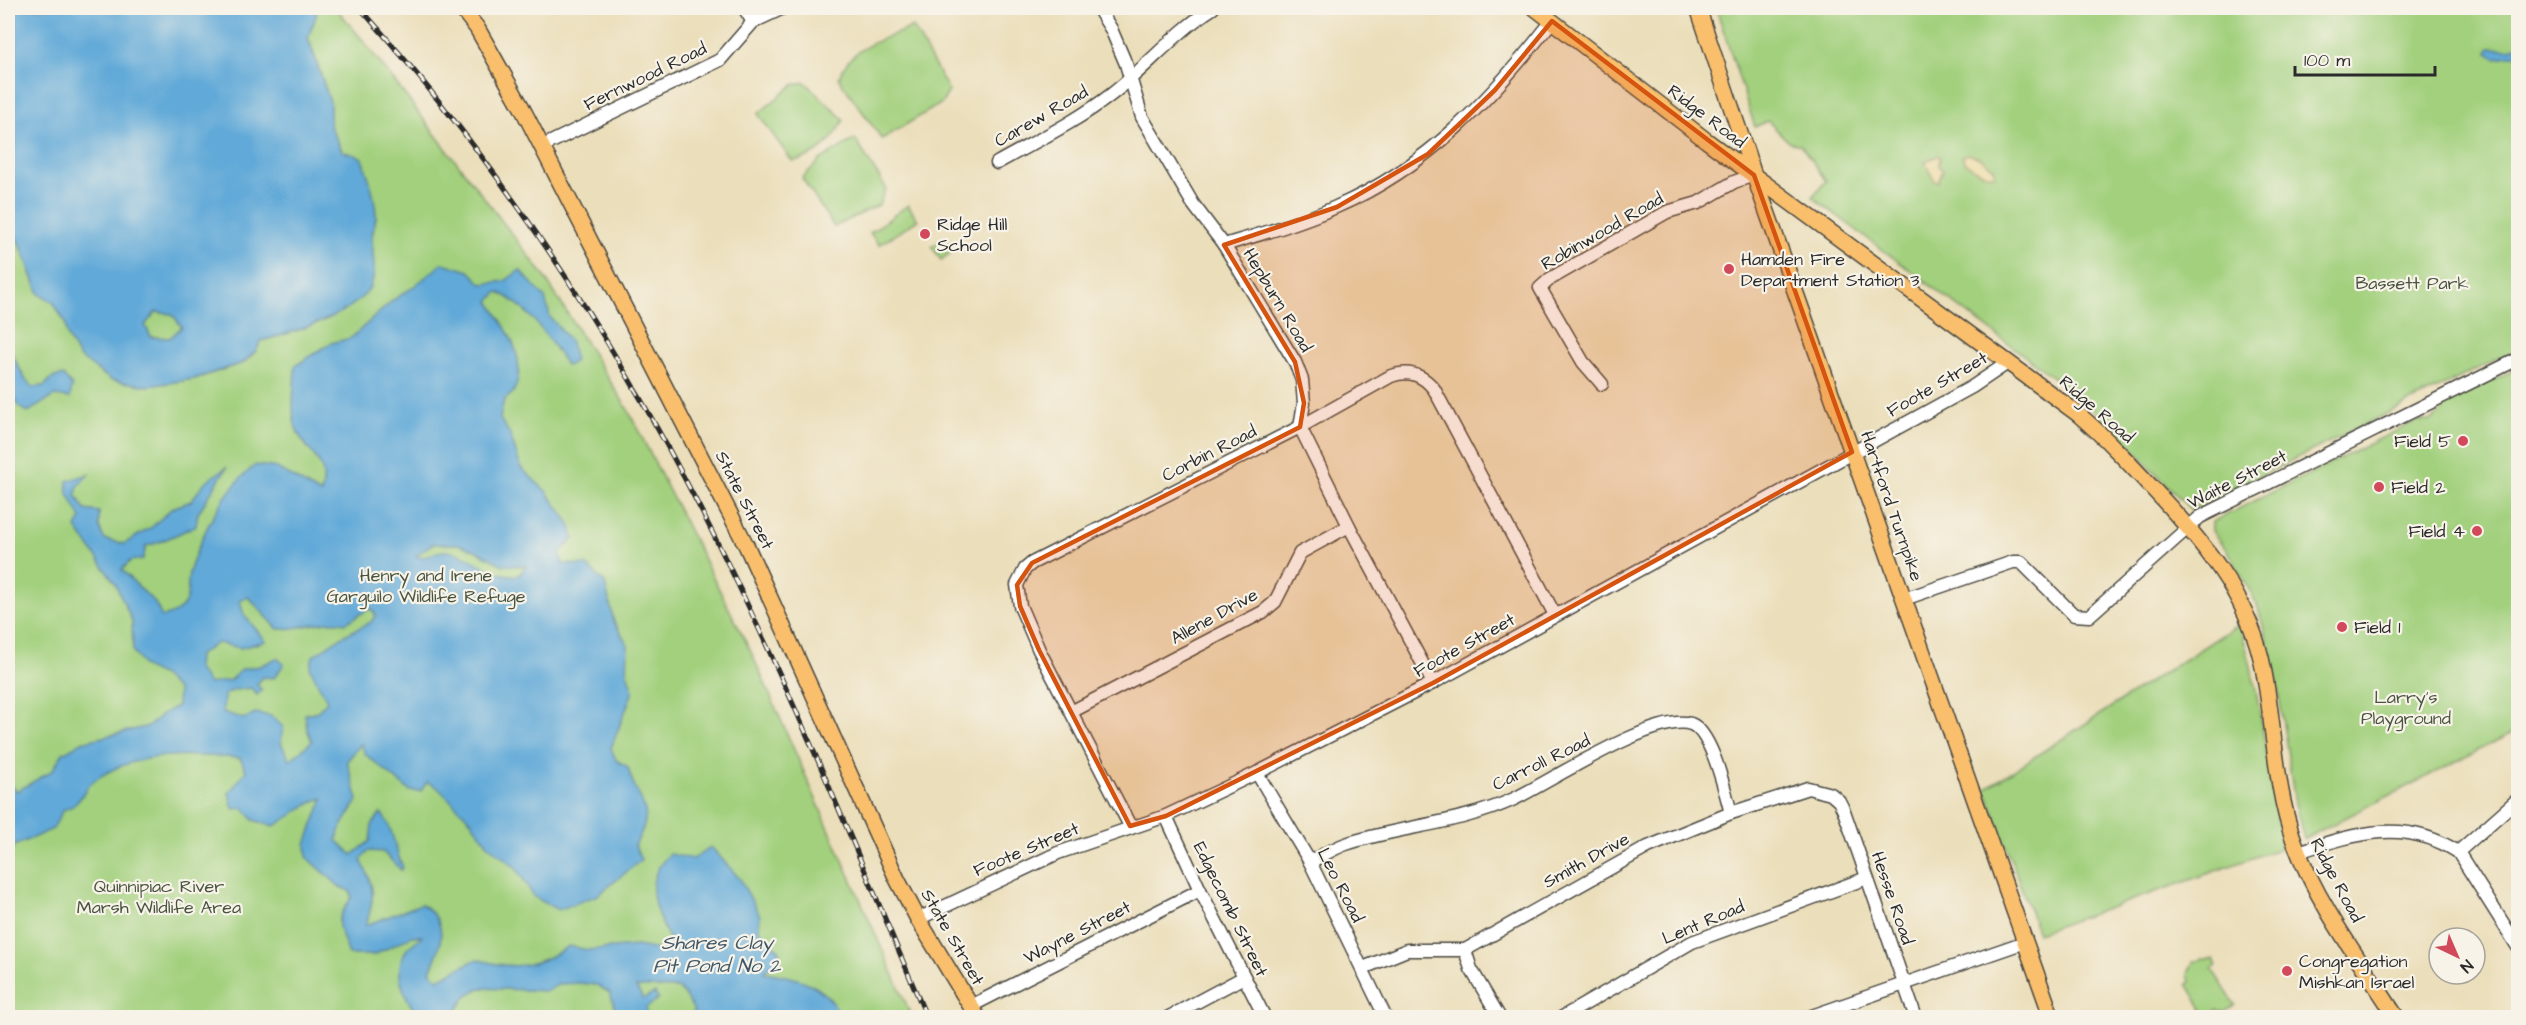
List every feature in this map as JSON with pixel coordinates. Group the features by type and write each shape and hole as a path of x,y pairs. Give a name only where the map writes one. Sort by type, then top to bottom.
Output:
{"main road":[{"name":"State Street","path":"460,8 498,64 543,146 756,565 880,843 918,919 974,1012"},
{"name":"Ridge Road","path":"1535,8 1754,175 2090,424 2188,526 2227,577 2253,632 2266,680 2286,813 2298,852 2330,911 2397,1017"},
{"name":"Hartford Turnpike","path":"1698,8 1754,175 2052,1017"}],"street":[{"path":"744,8 753,22"},
{"name":"Fernwood Road","path":"543,146 720,60 753,22 783,8"},
{"name":"Hepburn Road","path":"1098,8 1111,29 1131,77 1142,117 1192,204 1224,245 1295,362 1302,380 1304,402 1300,427"},
{"name":"Carew Road","path":"997,163 1081,117 1213,8"},
{"path":"1224,245 1337,207 1413,164 1450,136 1473,114 1551,21"},
{"name":"Robinwood Road","path":"1602,384 1583,362 1540,288 1550,279 1667,212 1698,203 1734,182 1754,175"},
{"name":"Waite Street","path":"1904,599 2013,562 2021,562 2074,615 2089,616 2200,517 2518,359"},
{"name":"Foote Street","path":"918,919 1058,852 1130,826 1166,816 1257,773 1433,683 1972,387 2009,362"},
{"name":"Corbin Road","path":"1130,826 1020,606 1017,585 1025,569 1300,427 1391,376 1407,372 1422,377 1434,389 1555,615"},
{"path":"1300,427 1349,526 1433,683"},
{"name":"Allene Drive","path":"1071,712 1263,612 1275,602 1300,553 1349,526"},
{"name":"Carroll Road","path":"1310,862 1345,844 1455,819 1512,800 1629,739 1676,722 1695,726 1707,739 1731,813"},
{"name":"Leo Road","path":"1257,773 1310,862 1386,1017"},
{"name":"Smith Drive","path":"1363,968 1407,950 1465,950 1648,847 1731,813 1808,788 1831,794"},
{"name":"Hesse Road","path":"1831,794 1839,801 1844,811 1916,1017"},
{"path":"2458,852 2518,799"},
{"name":"Edgecomb Street","path":"1166,816 1200,890 1265,1017"},
{"path":"2298,852 2356,834 2382,830 2441,841 2458,852 2518,947"},
{"name":"Lent Road","path":"1561,1017 1692,942 1867,878"},
{"name":"Wayne Street","path":"974,1012 1200,890"},
{"path":"1806,1017 2025,942"},
{"path":"1465,950 1472,969 1500,1017"},
{"path":"1167,1017 1244,976"}],"highlighted area":[{"path":"1552,21 1754,175 1852,452 1433,683 1166,816 1130,826 1039,650 1020,606 1017,585 1032,563 1300,427 1304,403 1295,362 1224,245 1337,207 1428,154 1495,90"}],"green space":[{"name":"Henry and Irene Garguilo Wildlife Refuge","path":"312,8 336,8 361,38 542,273 627,408 751,652 912,1017 8,1017 8,401 43,401 54,396 52,378 44,386 33,387 25,379 8,346 8,307 13,304 8,275 8,204 10,229 21,246 39,294 53,302 65,322 68,336 148,386 194,379 243,363 256,351 261,341 316,323 352,304 371,285 372,235 376,217 330,126 330,102 308,37 317,13"},
{"name":"Bassett Park","path":"1716,8 2518,8 2518,349 2191,510 2122,437 2077,395 1812,197 1826,181 1801,145 1789,142 1768,121 1755,127"},
{"path":"913,27 949,91 942,103 882,139 839,79 850,59 859,52 879,40"},
{"path":"805,82 844,120 823,148 809,156 792,161 758,114 793,85"},
{"path":"855,139 886,188 879,205 834,227 802,178 821,159"},
{"path":"908,205 918,220 879,245 870,233"},
{"path":"944,238 953,251 941,260 932,247"},
{"path":"156,312 172,314 182,327 170,338 151,337 145,325"},
{"name":"Larry's Playground","path":"2518,368 2518,730 2304,839 2295,803 2275,670 2257,604 2229,553 2212,531 2212,522 2416,421 2431,421 2443,410 2445,404"},
{"path":"2239,624 2259,707 2272,791 2284,847 2038,933 1985,789"},
{"path":"2214,959 2217,966 2212,969 2235,1005 2225,1012 2216,1010 2207,1017 2187,984 2190,982 2188,974 2193,962"}],"sand":[{"path":"1967,154 1980,158 1994,168 1995,175 1981,172 1967,164 1962,157"},
{"path":"1940,156 1939,166 1943,170 1938,182 1935,181 1925,162"}],"water":[{"path":"8,8 312,8 317,13 308,38 330,102 330,126 342,151 361,157 373,192 376,215 372,238 373,280 363,296 338,314 261,341 256,351 243,363 194,379 148,386 111,380 79,357 67,336 65,322 53,302 39,294 21,246 10,229","holes":["156,312 172,314 182,327 170,338 151,337 145,325"]},
{"path":"2518,45 2516,55 2496,58 2488,53 2490,48 2510,49"},
{"name":"Shares Clay Pit Pond No 2","path":"443,263 469,271 482,284 505,281 520,270 545,298 550,317 571,342 575,361 567,366 537,324 519,306 498,292 489,301 513,343 519,367 514,391 504,401 500,419 510,434 521,468 547,492 570,524 574,538 560,553 563,564 586,565 605,583 614,622 628,645 627,673 633,691 611,748 616,760 628,767 644,804 645,821 635,845 641,860 598,895 558,910 534,897 516,868 489,846 471,821 437,787 427,782 421,791 410,791 365,754 361,744 347,761 358,800 339,831 337,840 352,855 370,841 372,825 381,813 389,825 403,867 401,870 383,852 368,851 361,860 369,877 372,892 366,925 421,904 430,911 440,926 438,952 430,971 438,979 477,959 502,965 525,965 546,959 569,946 588,950 637,946 664,951 670,940 655,907 653,885 656,874 670,854 693,859 711,847 740,879 760,916 759,930 780,951 779,960 764,972 795,978 814,986 830,999 836,1008 834,1017 691,1017 694,1011 678,988 636,987 643,999 655,993 658,999 646,1008 647,1017 618,1017 610,993 597,985 580,983 559,984 547,991 480,988 467,995 453,1016 417,1015 401,983 400,966 407,949 422,936 412,936 374,955 349,955 339,920 352,897 350,891 340,887 307,857 306,844 323,798 310,803 274,826 253,820 244,808 233,809 229,793 246,771 240,758 165,756 129,763 112,770 90,784 75,804 63,810 53,829 14,846 8,858 8,782 17,791 52,771 63,753 82,742 149,726 162,714 177,706 178,691 163,676 144,667 133,651 132,621 115,583 76,528 81,518 68,494 67,481 89,474 78,486 76,495 85,510 99,512 99,526 104,539 124,544 152,527 172,508 191,501 205,482 227,467 198,513 196,526 146,546 143,559 130,561 122,570 155,603 162,617 175,612 185,603 190,570 201,541 216,512 234,486 256,465 277,468 321,494 323,472 316,458 300,437 294,421 295,366 331,343 351,338 393,300","holes":["432,544 458,544 503,565 526,566 519,575 508,575 488,569 454,552 440,551 423,557 416,556","248,597 278,629 328,622 346,623 370,608 376,615 371,622 343,636 313,656 310,668 327,701 318,711 305,714 307,729 312,741 290,760 281,743 283,727 271,716 255,713 244,719 223,712 224,695 234,690 251,688 257,695 262,690 257,685 262,677 274,678 284,664 277,658 260,666 242,669 230,680 209,684 197,668 198,656 217,643 241,648 266,641 244,615 240,601"]},
{"path":"8,346 25,379 33,387 44,386 52,378 63,375 72,386 70,398 54,396 28,412 19,407 16,400 8,401 8,383 11,382 8,375"}],"railway":[{"path":"360,8 414,71 516,203 563,272 650,415 754,618 830,789 927,1018"}],"place":[{"name":"Ridge Hill School","path":"925,234"},
{"name":"Hamden Fire Department Station 3","path":"1729,269"},
{"name":"Field 5","path":"2463,441"},
{"name":"Field 2","path":"2379,487"},
{"name":"Field 4","path":"2477,531"},
{"name":"Field 1","path":"2342,627"},
{"name":"Congregation Mishkan Israel","path":"2287,971"}],"park label":[{"name":"Quinnipiac River Marsh Wildlife Area","path":"159,896"}]}
